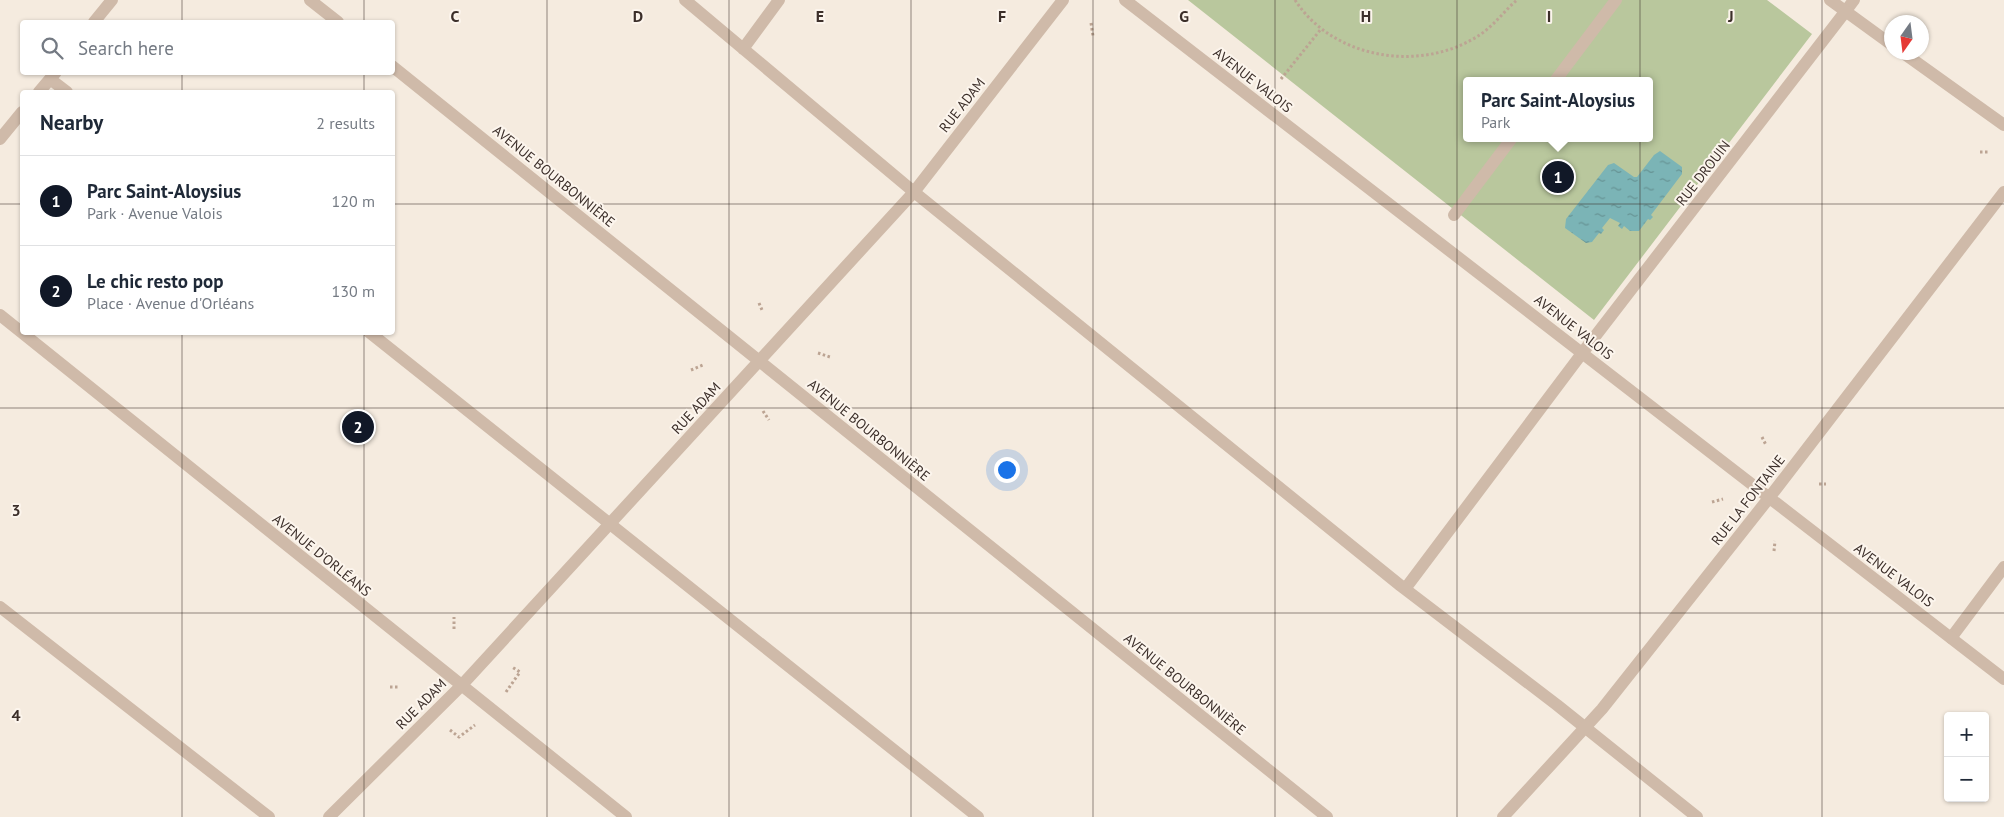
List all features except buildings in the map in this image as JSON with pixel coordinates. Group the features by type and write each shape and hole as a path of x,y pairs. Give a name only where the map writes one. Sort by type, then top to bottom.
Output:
{"street":[{"path":"96,20 112,0"},
{"path":"310,0 335,20"},
{"path":"685,0 914,192 1405,589 1586,727 1697,817"},
{"path":"743,49 779,0"},
{"name":"RUE ADAM","path":"329,817 460,686 914,192 1063,0"},
{"name":"AVENUE VALOIS","path":"1125,0 2004,679"},
{"path":"1558,77 1616,0"},
{"path":"1830,0 1884,39"},
{"name":"RUE DROUIN","path":"1405,589 1583,352 1854,0"},
{"path":"1913,60 2004,125"},
{"name":"AVENUE BOURBONNIÈRE","path":"395,68 1327,817"},
{"path":"41,90 53,76 65,90"},
{"path":"0,139 20,114"},
{"path":"1454,215 1509,142"},
{"name":"RUE LA FONTAINE","path":"1503,817 1586,727 1769,498 2004,192"},
{"name":"AVENUE D'ORLÉANS","path":"0,315 20,331"},
{"name":"AVENUE D'ORLÉANS","path":"25,335 460,686 626,817"},
{"path":"373,335 978,817"},
{"path":"1951,638 2004,567"},
{"path":"0,607 269,817"}],"path":[{"path":"1295,0 1321,29 1344,43 1369,52 1393,56 1440,53 1480,35 1517,0"},
{"path":"1091,23 1093,36"},
{"path":"1281,79 1321,29"},
{"path":"1980,152 1989,152"},
{"path":"759,303 762,310"},
{"path":"818,352 830,357"},
{"path":"691,370 703,364"},
{"path":"763,412 769,420"},
{"path":"1762,437 1766,445"},
{"path":"1819,484 1826,484"},
{"path":"1712,502 1723,499"},
{"path":"1774,551 1775,541"},
{"path":"454,617 454,629"},
{"path":"503,696 520,672 508,664"},
{"path":"390,687 400,687"},
{"path":"443,725 459,737 481,720"}],"green space":[{"path":"1188,0 1767,0 1812,34 1594,320"}],"water":[{"path":"1660,151 1682,167 1682,174 1651,215 1653,217 1650,220 1648,219 1639,231 1630,231 1624,226 1622,229 1618,226 1620,223 1610,218 1602,228 1604,230 1601,234 1599,233 1592,242 1586,243 1565,228 1566,219 1608,165 1614,163 1634,177 1637,177 1654,155"}],"place":[{"name":"Parc Saint-Aloysius","path":"1558,177"},
{"name":"Le chic resto pop","path":"358,427"}]}
